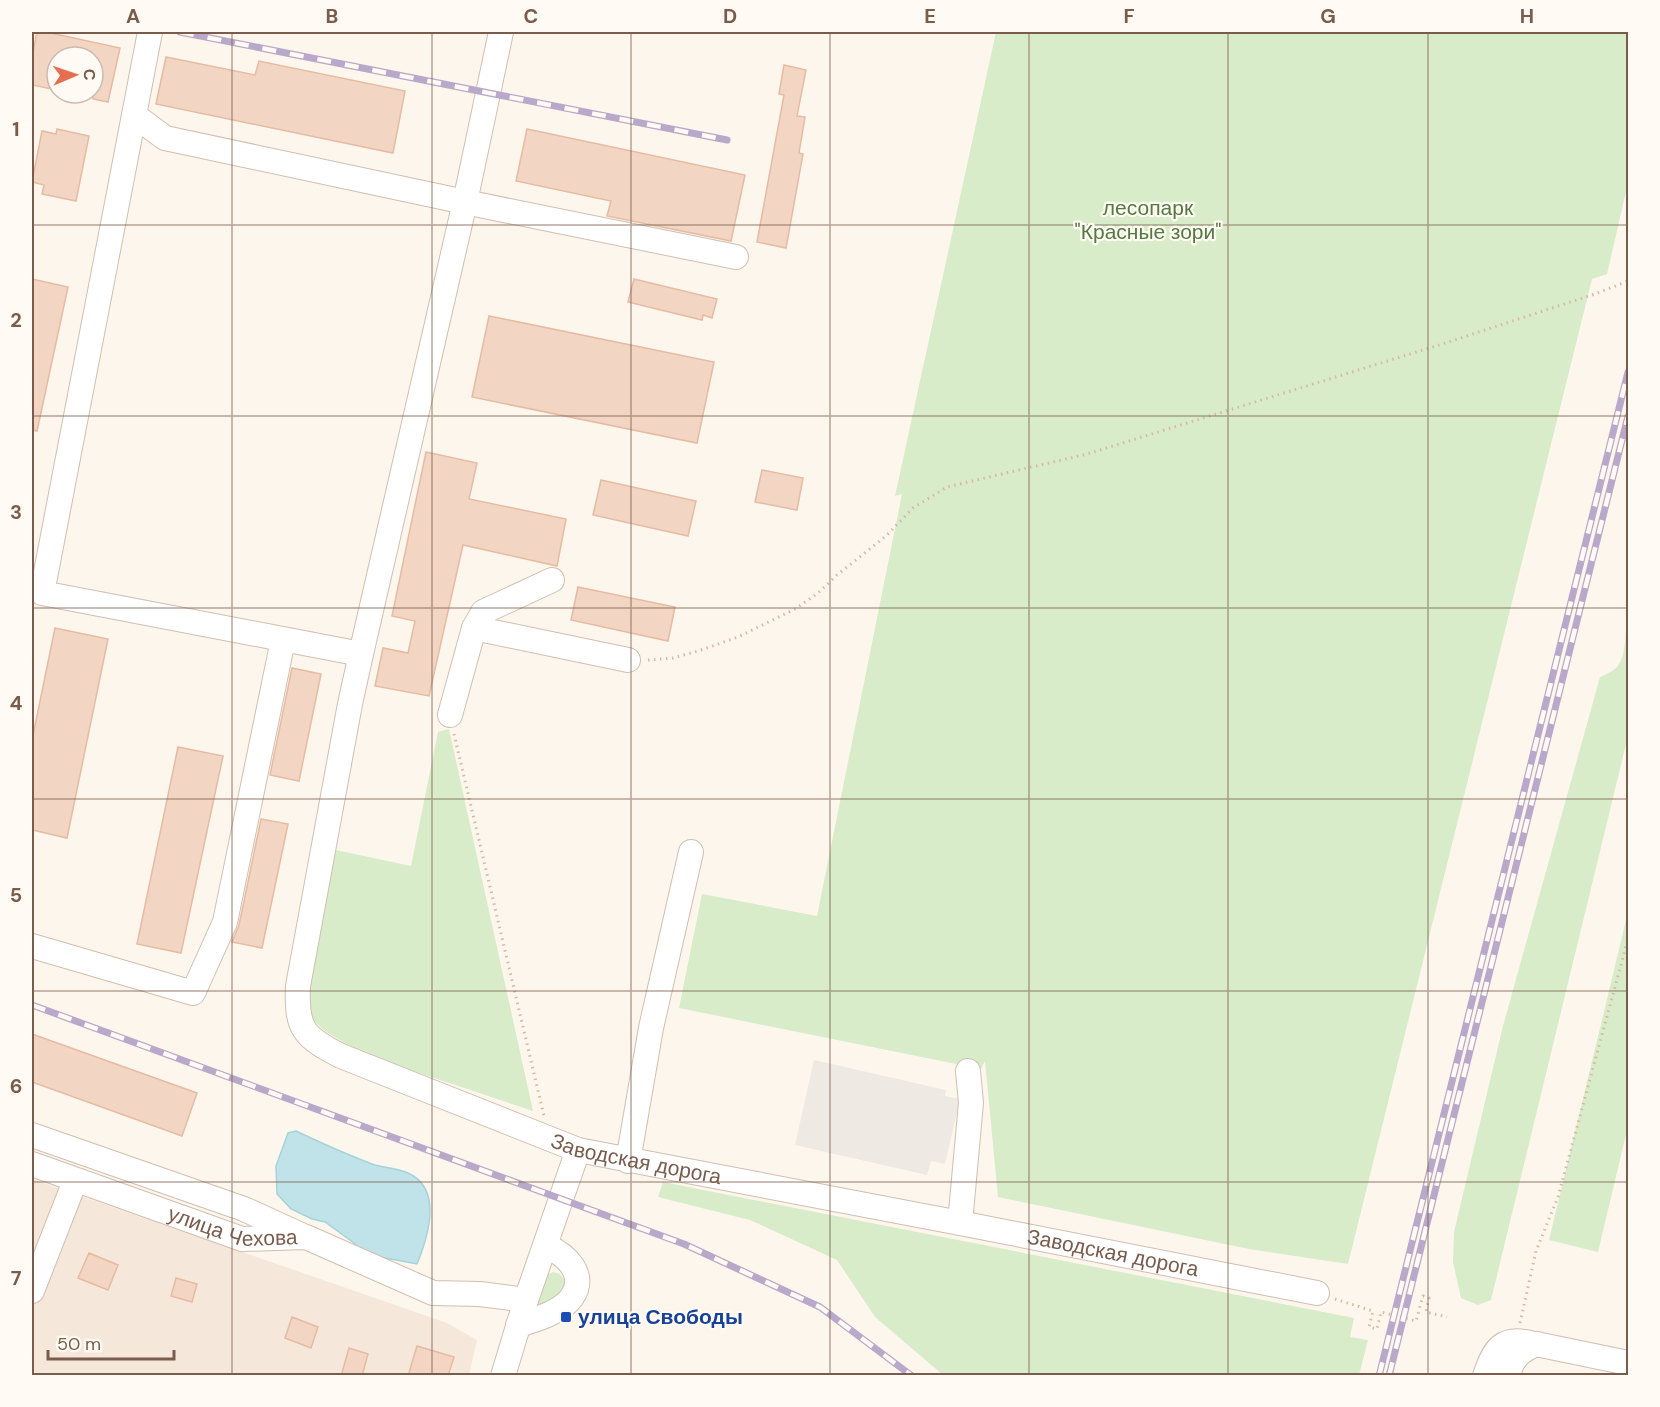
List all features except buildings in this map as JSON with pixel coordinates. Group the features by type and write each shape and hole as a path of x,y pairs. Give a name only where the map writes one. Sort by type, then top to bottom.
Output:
{"street":[{"path":"150,32 37,592 361,654"},
{"name":"Заводская дорога","path":"501,32 465,202 350,704 298,986 297,1012 305,1032 322,1046 341,1056 578,1150 960,1222 1325,1296"},
{"path":"134,115 165,138 736,257"},
{"path":"450,715 474,628 483,612 552,580"},
{"path":"474,628 628,660"},
{"path":"32,946 193,993 225,922 283,640"},
{"path":"628,1161 651,1028 691,852"},
{"path":"960,1222 971,1103 968,1071"},
{"path":"32,1135 244,1209 306,1237"},
{"path":"503,1376 526,1300 578,1150"},
{"name":"улица Чехова","path":"32,1164 242,1239 306,1237 432,1293 480,1294 526,1300"},
{"path":"32,1291 75,1181"},
{"path":"518,1326 560,1308 572,1297 577,1285 575,1271 568,1260 558,1251 546,1246"},
{"path":"1525,1338 1629,1363"},
{"path":"1485,1376 1492,1356 1505,1343 1524,1341 1525,1338"},
{"path":"1508,1376 1515,1357 1526,1348 1525,1338"}],"path":[{"path":"628,660 654,661 698,651 738,637 795,609 818,593 885,536 913,508 947,487 1088,454 1437,346 1629,281"},
{"path":"450,715 550,1140"},
{"path":"1525,1338 1536,1251 1558,1197 1629,939"},
{"path":"1325,1296 1374,1311 1369,1327 1377,1329 1381,1312 1416,1321 1423,1296 1429,1298 1426,1312 1447,1317"}],"shaded area":[{"path":"814,1060 946,1090 945,1096 960,1099 945,1164 931,1161 927,1175 795,1145"},
{"path":"32,1179 447,1323 477,1340 469,1375 32,1376"}],"green space":[{"name":"лесопарк \"Красные зори\"","path":"996,32 1628,32 1628,183 1607,274 1592,279 1348,1264 1249,1249 998,1197 985,1061 981,1069 679,1008 702,894 817,916 902,494 895,496"},
{"path":"1628,614 1628,736 1491,1300 1478,1305 1461,1298 1453,1262 1454,1232 1503,1026 1600,677 1617,667 1623,655"},
{"path":"449,729 533,1111 383,1061 348,1045 325,1031 314,1021 307,1005 331,849 411,866 438,732"},
{"path":"1628,912 1628,1126 1598,1252 1549,1240"},
{"path":"663,1182 1354,1318 1350,1337 1368,1340 1359,1375 943,1375 875,1317 837,1260 750,1220 658,1197"},
{"path":"553,1272 560,1274 565,1281 561,1291 537,1308 547,1275"}],"water":[{"path":"296,1131 372,1164 408,1173 419,1180 426,1190 430,1214 425,1241 417,1264 364,1254 354,1243 325,1222 312,1219 291,1209 277,1194 276,1166 288,1133"}],"railway":[{"path":"180,32 727,140"},
{"path":"1379,1376 1628,372"},
{"path":"1389,1376 1628,416"},
{"path":"32,1005 684,1244 820,1307 912,1376"}],"place":[{"name":"улица Свободы","path":"566,1317"}]}
